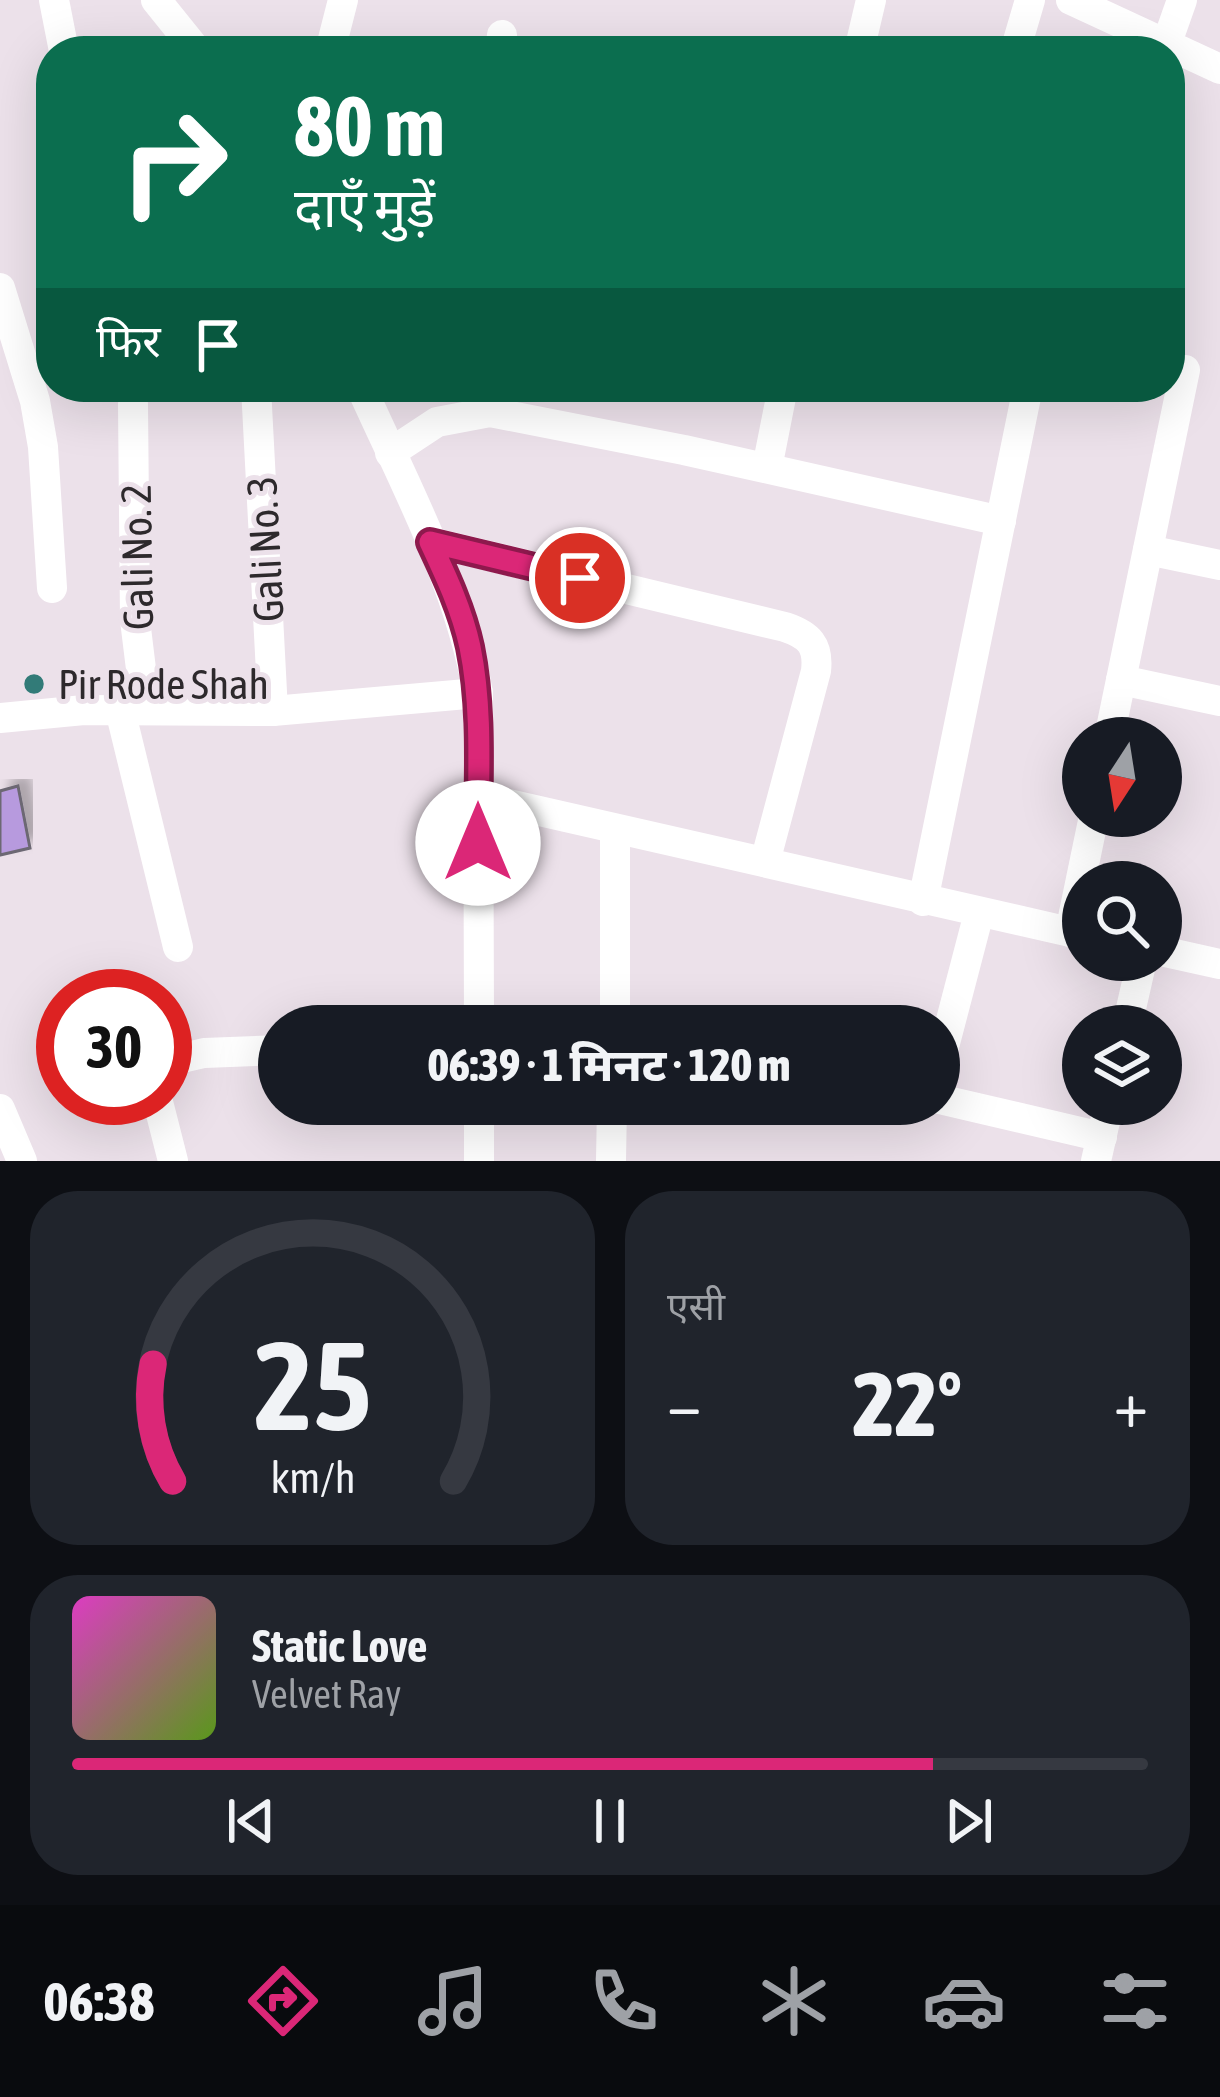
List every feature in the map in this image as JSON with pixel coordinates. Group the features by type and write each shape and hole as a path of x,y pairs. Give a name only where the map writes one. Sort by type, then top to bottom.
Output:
{"street":[{"path":"54,0 61,36"},
{"path":"156,0 185,36"},
{"path":"334,36 343,0"},
{"path":"863,36 871,0"},
{"path":"1019,36 1030,0"},
{"path":"1071,0 1144,36"},
{"path":"1170,36 1182,0"},
{"path":"1185,55 1220,69"},
{"path":"0,288 35,401 43,447 52,588"},
{"name":"Gali No. 3","path":"257,402 273,711"},
{"path":"368,402 457,601 469,642 478,693 479,1005"},
{"path":"767,468 780,402"},
{"path":"923,901 1025,402"},
{"path":"1113,717 1178,402"},
{"name":"Gali No. 2","path":"133,404 133,710 178,947"},
{"path":"390,453 437,422 490,412 528,416 1001,521"},
{"path":"430,542 785,626 808,638 818,656 816,671 765,862"},
{"path":"1148,550 1220,565"},
{"path":"1121,680 1220,701"},
{"path":"0,718 133,710 273,711 478,693"},
{"path":"478,797 1062,930"},
{"path":"614,1005 616,829"},
{"path":"955,1005 980,913"},
{"path":"1182,956 1220,964"},
{"path":"192,1056 258,1050"},
{"path":"960,1106 1099,1149"},
{"path":"0,1109 22,1161"},
{"path":"164,1125 173,1161"},
{"path":"479,1125 479,1161"},
{"path":"610,1161 611,1125"}],"building":[{"path":"18,786 30,848 0,855 0,791"}],"place":[{"name":"Pir Rode Shah","path":"34,684"}],"route":[{"path":"478,843 478,693 457,601 430,542 580,578"}]}
